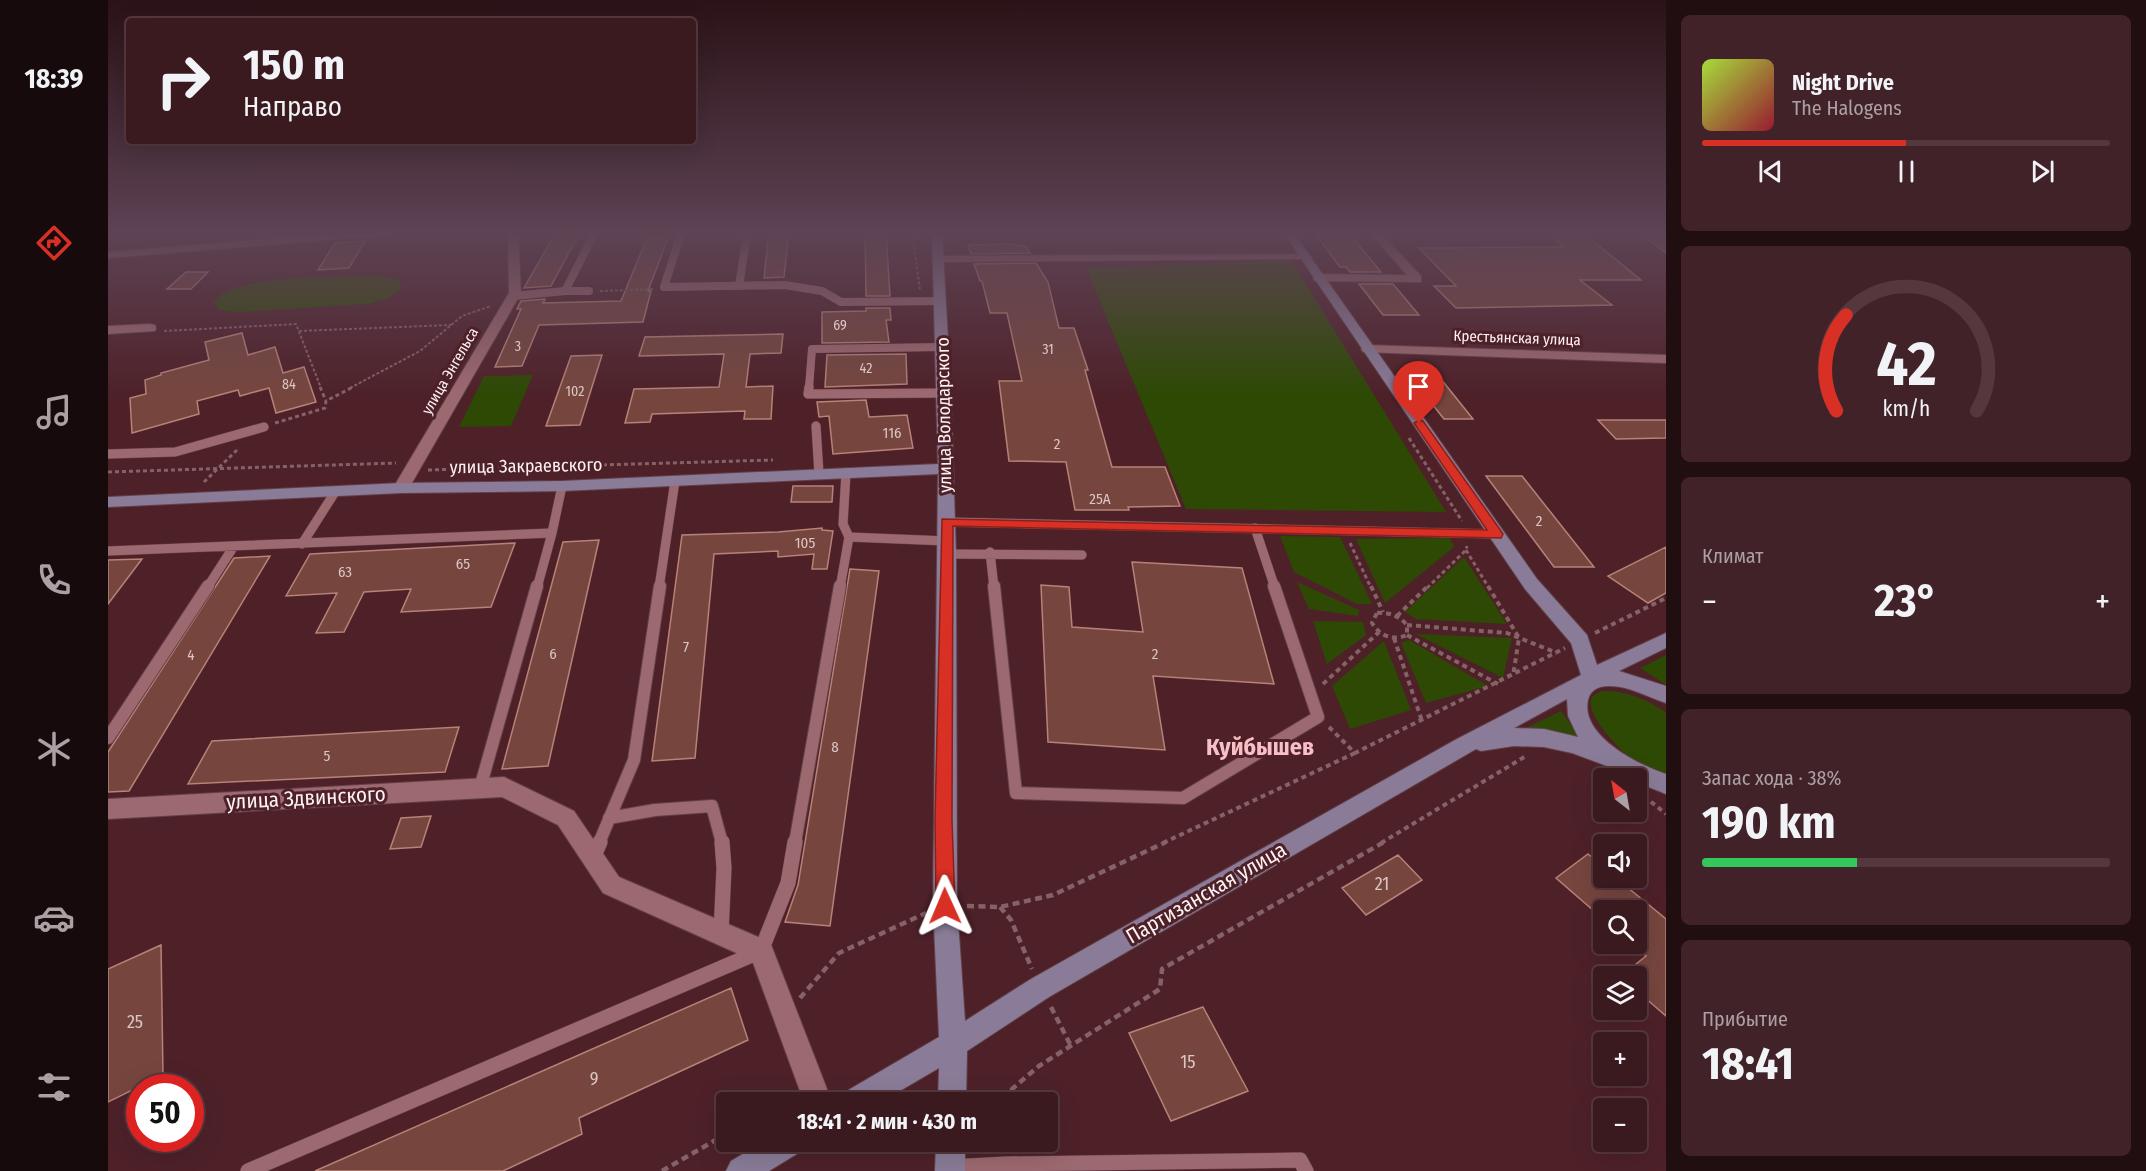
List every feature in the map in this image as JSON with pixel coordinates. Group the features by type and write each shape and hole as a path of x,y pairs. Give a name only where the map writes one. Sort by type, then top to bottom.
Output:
{"main road":[{"name":"улица Володарского","path":"941,287 947,539 945,906 953,1044 952,1092"},
{"path":"1325,287 1542,599 1580,640 1592,680"},
{"name":"улица Закраевского","path":"108,502 401,488 562,486 945,469"},
{"path":"1623,768 1588,734 1579,720 1576,706 1579,695 1592,680 1611,666 1666,640"},
{"path":"1592,680 1612,678 1628,681 1666,695"},
{"name":"Партизанская улица","path":"872,1092 953,1044 1040,987 1462,746 1580,683 1592,680"},
{"path":"1462,746 1517,735 1548,737 1586,748 1617,768"},
{"path":"1647,784 1666,784"},
{"path":"1647,786 1666,792"},
{"path":"741,1171 773,1152"}],"street":[{"path":"511,287 511,299"},
{"name":"улица Энгельса","path":"401,488 511,299"},
{"path":"108,330 150,328"},
{"name":"Крестьянская улица","path":"1368,349 1666,359"},
{"path":"492,788 566,818 611,885 761,951 814,1092"},
{"name":"улица Здвинского","path":"108,809 492,788"}],"lane":[{"path":"565,291 567,287"},
{"path":"664,287 691,287"},
{"path":"795,287 822,291 842,302 942,301"},
{"path":"511,299 565,291 589,291"},
{"path":"942,347 812,349 808,394 944,393"},
{"path":"108,454 176,452 264,426"},
{"path":"816,426 819,474"},
{"path":"248,1171 761,951 788,883 849,537 843,524 846,473"},
{"path":"593,858 634,759 675,481"},
{"path":"492,788 562,486"},
{"path":"302,544 335,492"},
{"path":"849,537 947,539 1256,528 1497,534"},
{"path":"990,552 1016,793 1183,798 1318,717 1256,528"},
{"path":"108,551 552,533"},
{"path":"947,539 990,552 1082,555"},
{"path":"108,738 234,546"},
{"path":"609,818 655,810 712,806 719,819 724,852 721,933"},
{"path":"950,1160 1007,1164 1300,1160 1306,1171"}],"path":[{"path":"589,291 646,290 664,287"},
{"path":"919,287 921,301"},
{"path":"326,401 420,351 462,316 511,299"},
{"path":"150,328 150,332 296,324 326,401 325,408 264,426 217,467 189,499"},
{"path":"299,331 453,324"},
{"path":"108,472 217,467 414,467 773,460"},
{"path":"1344,530 1383,612"},
{"path":"1397,616 1466,549 1470,533"},
{"path":"1466,549 1519,638 1513,676"},
{"path":"786,1014 839,953 945,906 1000,907 1053,895 1422,721 1666,597"},
{"path":"1498,684 1407,635 1394,638 1379,632 1374,627 1372,619 1374,615 1383,612 1397,616 1407,625 1507,633 1557,653"},
{"path":"1407,625 1407,635"},
{"path":"1311,695 1379,632"},
{"path":"1394,638 1422,721"},
{"path":"1318,717 1355,753"},
{"path":"1012,1092 1012,1089 1039,1066 1160,989 1162,969 1434,813 1530,753"},
{"path":"1647,791 1666,814"},
{"path":"662,1171 716,1140"}],"green space":[{"path":"239,287 401,288 389,298 369,304 238,312 220,310 214,303 224,293"},
{"path":"1094,287 1307,287 1446,512 1186,509"},
{"path":"533,375 511,426 459,427 484,376"},
{"path":"1280,536 1340,537 1372,604 1357,604 1294,572"},
{"path":"1450,538 1454,547 1385,603 1356,539"},
{"path":"1464,557 1507,624 1416,619 1405,612"},
{"path":"1297,582 1359,610 1358,616 1309,609"},
{"path":"1313,621 1363,622 1366,635 1327,664"},
{"path":"1416,634 1512,638 1503,678"},
{"path":"1409,640 1488,686 1426,703 1401,643"},
{"path":"1384,641 1411,710 1350,729 1332,686"},
{"path":"1666,655 1666,685 1640,668"},
{"path":"1601,691 1619,692 1635,696 1666,712 1666,779 1637,764 1606,733 1593,712 1591,703 1593,696"},
{"path":"1561,711 1580,737 1526,728"}],"building":[{"path":"170,287 193,287 191,289 167,289"},
{"path":"627,287 650,287 648,291 651,291 643,322 539,325 522,366 495,367 521,309 517,309 521,301 545,299 543,303 621,301"},
{"path":"866,287 889,287 890,296 866,296"},
{"path":"983,287 1049,287 1059,328 1074,328 1088,370 1085,370 1112,467 1165,467 1180,506 1128,507 1129,510 1075,510 1066,462 1009,461 999,381 1022,381 1007,313 990,313"},
{"path":"1361,287 1395,287 1419,315 1383,315"},
{"path":"1435,287 1589,287 1612,305 1456,308"},
{"path":"866,308 890,308 891,320 886,320 889,342 822,343 822,312 866,311"},
{"path":"242,333 248,355 275,347 283,373 304,367 316,402 276,413 269,388 240,396 238,390 197,401 199,414 132,433 130,398 146,394 145,380 161,375 161,373 209,360 205,342"},
{"path":"783,334 781,353 750,354 746,387 773,386 771,419 744,419 745,411 652,414 650,422 625,423 634,389 719,387 724,354 639,356 645,337"},
{"path":"906,354 907,384 825,387 827,355"},
{"path":"602,355 580,425 546,426 571,356"},
{"path":"1437,374 1473,419 1444,419 1409,375"},
{"path":"866,400 869,417 907,415 913,448 833,454 829,416 819,417 817,402"},
{"path":"1598,420 1666,420 1666,438 1616,439"},
{"path":"1486,476 1522,476 1594,567 1554,567"},
{"path":"793,486 833,486 832,502 791,502"},
{"path":"822,528 822,530 833,531 827,569 812,569 814,554 778,557 778,551 714,554 695,758 652,761 682,535"},
{"path":"599,540 548,766 502,769 563,542"},
{"path":"515,543 491,607 401,612 411,589 364,592 344,632 316,633 337,593 286,596 310,554"},
{"path":"1666,547 1666,593 1648,603 1608,576"},
{"path":"270,556 129,791 108,792 108,752 234,558"},
{"path":"142,559 108,604 108,560"},
{"path":"1132,562 1242,568 1274,684 1153,676 1165,750 1048,742 1041,585 1069,587 1072,627 1143,632"},
{"path":"850,569 879,571 830,926 785,922 798,885"},
{"path":"459,727 445,772 188,784 212,741"},
{"path":"431,816 421,847 390,849 401,818"},
{"path":"1588,854 1593,858 1593,888 1628,888 1643,900 1593,900 1593,910 1556,878"},
{"path":"1398,855 1422,880 1366,915 1342,888"},
{"path":"1647,903 1666,919 1666,1016 1647,1000 1647,966 1634,966 1646,956 1644,954 1647,954"},
{"path":"161,945 163,1074 126,1074 126,1093 108,1102 108,969"},
{"path":"731,988 748,1040 579,1118 582,1134 503,1171 315,1171"},
{"path":"1203,1007 1248,1091 1171,1121 1129,1033"}],"district":[{"name":"Куйбышев","path":"1260,747"}],"route":[{"path":"945,906 946,522 1497,534 1419,423"}]}
